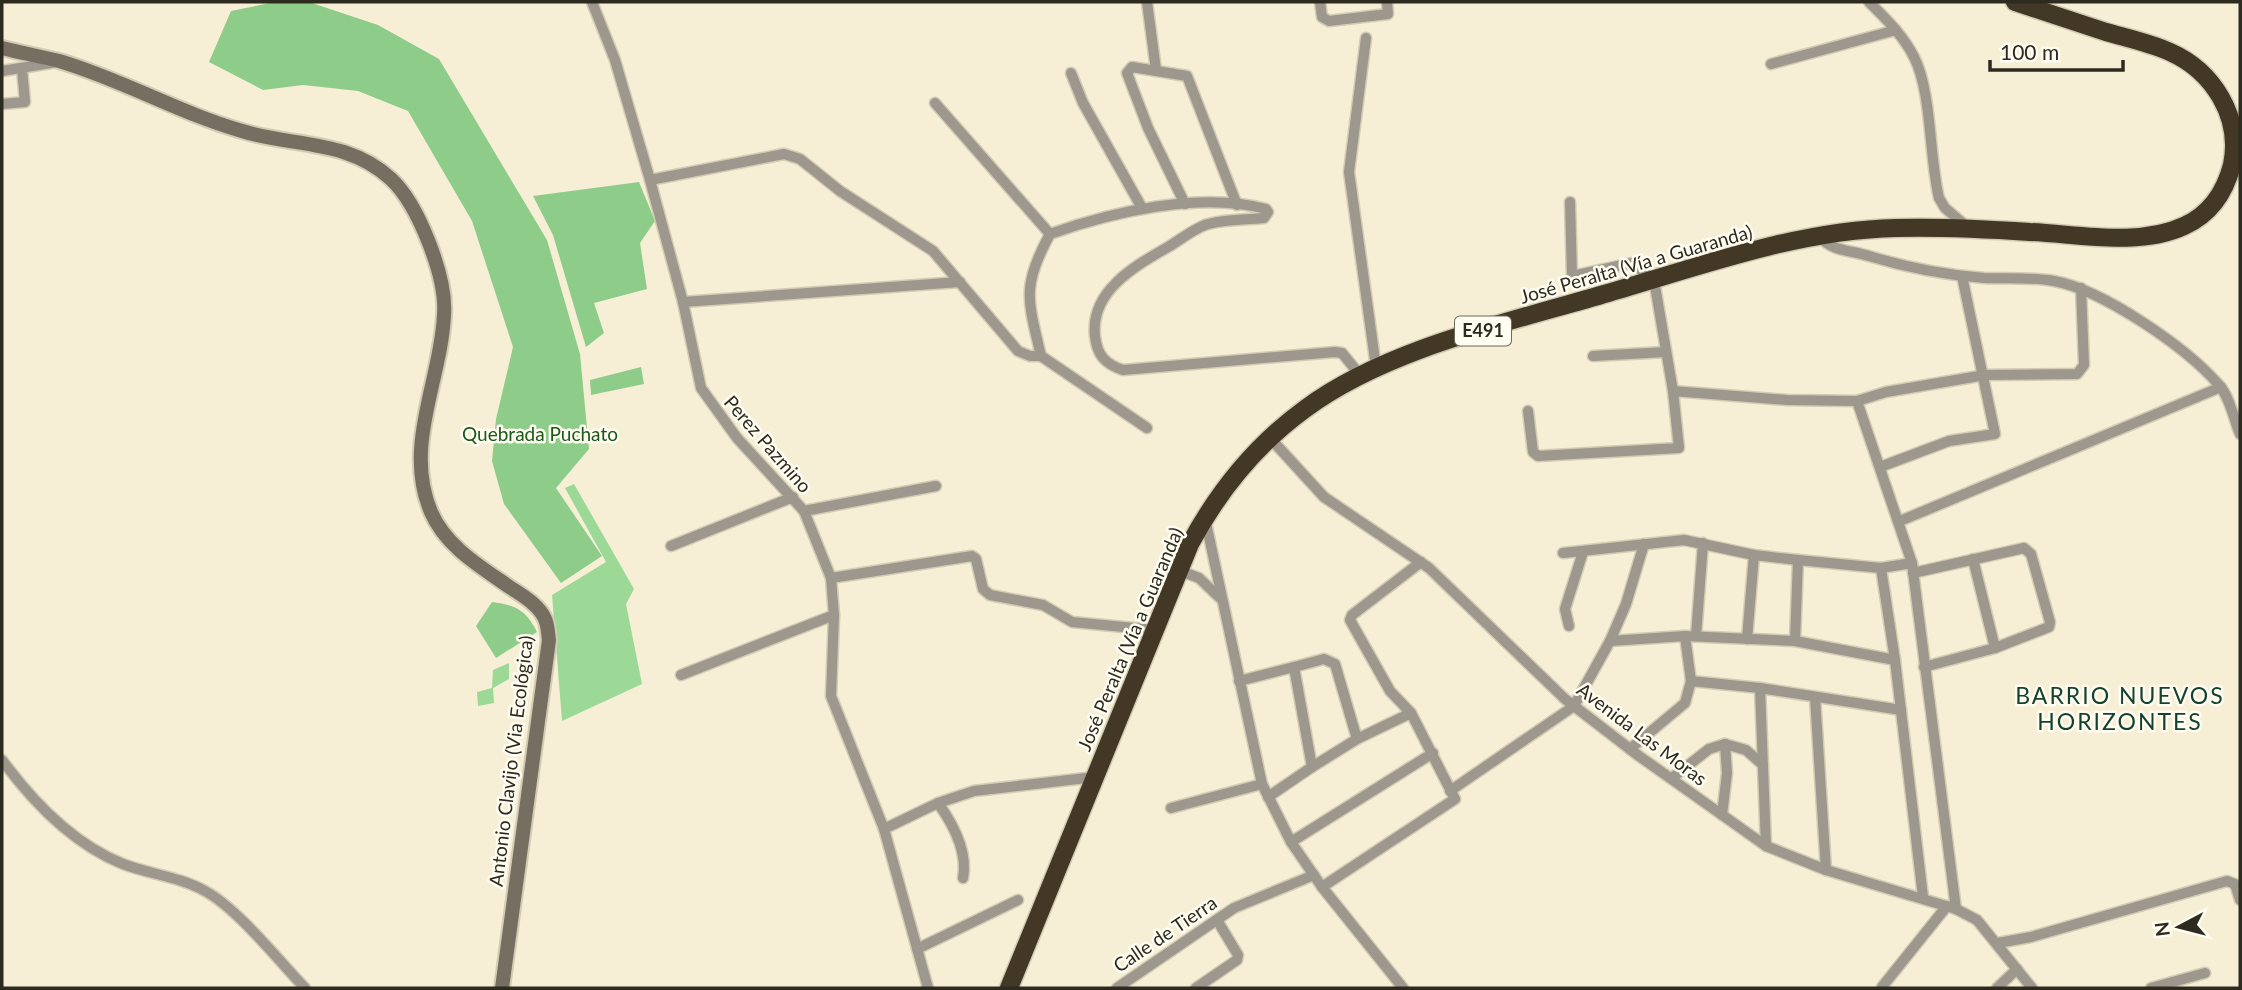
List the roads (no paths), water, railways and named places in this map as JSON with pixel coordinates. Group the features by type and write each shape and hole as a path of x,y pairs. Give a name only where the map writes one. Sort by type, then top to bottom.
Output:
{"highway":[{"name":"José Peralta (Vía a Guaranda)","path":"1009,988 1178,570 1205,517 1229,483 1270,438 1305,409 1368,371 1654,279 1777,245 1892,228 1969,228 2131,237 2183,227 2205,213 2224,191 2234,159 2236,135 2235,111 2210,79 2172,53 2015,2"}],"main road":[{"name":"Antonio Clavijo (Via Ecológica)","path":"2,48 60,62 243,132 316,143 362,158 392,180 418,219 435,261 445,312 439,357 422,424 421,474 432,514 461,553 533,604 545,619 549,640 502,988"}],"street":[{"name":"Perez Pazmino","path":"592,2 615,60 650,180 705,397 737,438 804,511 831,578 834,615 831,696 884,829 928,988"},
{"path":"1147,2 1156,70"},
{"path":"1320,2 1322,17 1329,21 1388,14 1387,2"},
{"path":"1869,2 1896,30 1915,59 1922,82 1939,198 1945,208 1969,228"},
{"path":"1771,64 1896,30"},
{"path":"1366,38 1349,172 1368,371"},
{"path":"2,71 60,62"},
{"path":"1185,204 1148,128 1127,74 1132,67 1182,74 1189,80 1237,205"},
{"path":"2,104 25,102 22,69"},
{"path":"1071,73 1083,103 1142,208"},
{"path":"935,103 1050,234"},
{"path":"650,180 784,154 793,155 933,251 1018,351 1030,356 1041,356 1147,428"},
{"path":"1528,411 1533,452 1538,456 1679,448 1673,391 1654,279 1632,263 1572,276 1570,202"},
{"path":"1041,356 1028,310 1027,293 1035,262 1050,234 1090,220 1142,208 1185,204 1237,205 1261,207 1268,212 1264,218 1206,225 1131,269 1115,283 1097,312 1094,328 1096,346 1101,357 1123,370 1335,352 1342,353 1368,371"},
{"path":"1820,237 1826,244 1840,250 1962,276 2052,281 2081,288 2111,302 2181,352 2221,387 2240,435"},
{"path":"1880,467 1948,441 1995,434 1985,375 1962,276"},
{"path":"682,302 960,282"},
{"path":"1673,391 1817,401 1857,401 1886,392 1985,375 2077,374 2084,365 2081,288"},
{"path":"1593,356 1666,352"},
{"path":"1900,521 2221,387"},
{"path":"1857,401 1900,521 1913,568 1952,908 1882,987"},
{"name":"Avenida Las Moras","path":"1270,438 1324,497 1421,562 1574,706 1630,749 1766,846 1826,870 1923,897 1977,920 2032,988"},
{"path":"804,511 936,486"},
{"path":"671,546 793,497"},
{"path":"1205,517 1262,784 1291,842 1322,887 1403,988"},
{"path":"1563,553 1684,540 1754,555 1881,568 1913,568 2024,548 2029,550 2050,622 2049,627 1995,648 1924,667"},
{"path":"1630,749 1685,703 1691,681 1690,636 1703,543"},
{"path":"1450,791 1574,706 1610,641 1626,604 1644,544"},
{"path":"1569,626 1565,609 1583,552"},
{"path":"831,578 968,555 976,559 983,589 990,595 1043,606 1072,622 1155,629"},
{"path":"1746,639 1754,555"},
{"path":"1973,559 1995,648"},
{"path":"1795,641 1798,560"},
{"path":"1322,887 1455,799 1411,713 1390,691 1350,620 1352,615 1421,562"},
{"path":"1881,568 1895,660 1923,897"},
{"path":"1178,570 1199,578 1221,600"},
{"path":"681,676 834,615"},
{"path":"1610,641 1690,636 1795,641 1895,660"},
{"path":"1239,681 1324,659 1335,664 1357,739"},
{"path":"1294,667 1312,767"},
{"path":"1691,681 1760,688 1901,710"},
{"path":"1760,688 1766,846"},
{"path":"1815,697 1826,870"},
{"path":"1268,797 1357,739 1411,713"},
{"path":"1672,778 1709,749 1725,744 1746,750 1763,765"},
{"path":"1722,815 1727,773 1725,744"},
{"path":"1291,842 1433,753"},
{"path":"2,760 34,799 74,836 101,855 204,890 229,909 305,988"},
{"path":"884,829 938,803 1002,785 1095,777"},
{"path":"1171,808 1262,784"},
{"path":"938,803 948,817 963,853 963,878"},
{"name":"Calle de Tierra","path":"1117,988 1234,908 1314,875"},
{"path":"1998,943 2031,937 2227,881 2235,884 2240,900"},
{"path":"917,948 1018,900"},
{"path":"1196,988 1237,960 1237,950 1217,920"},
{"path":"1997,988 2017,969"},
{"path":"2151,988 2205,973"}],"district":[{"name":"BARRIO NUEVOS HORIZONTES","path":"2120,709"}],"park label":[{"name":"Quebrada Puchato","path":"540,434"}]}
